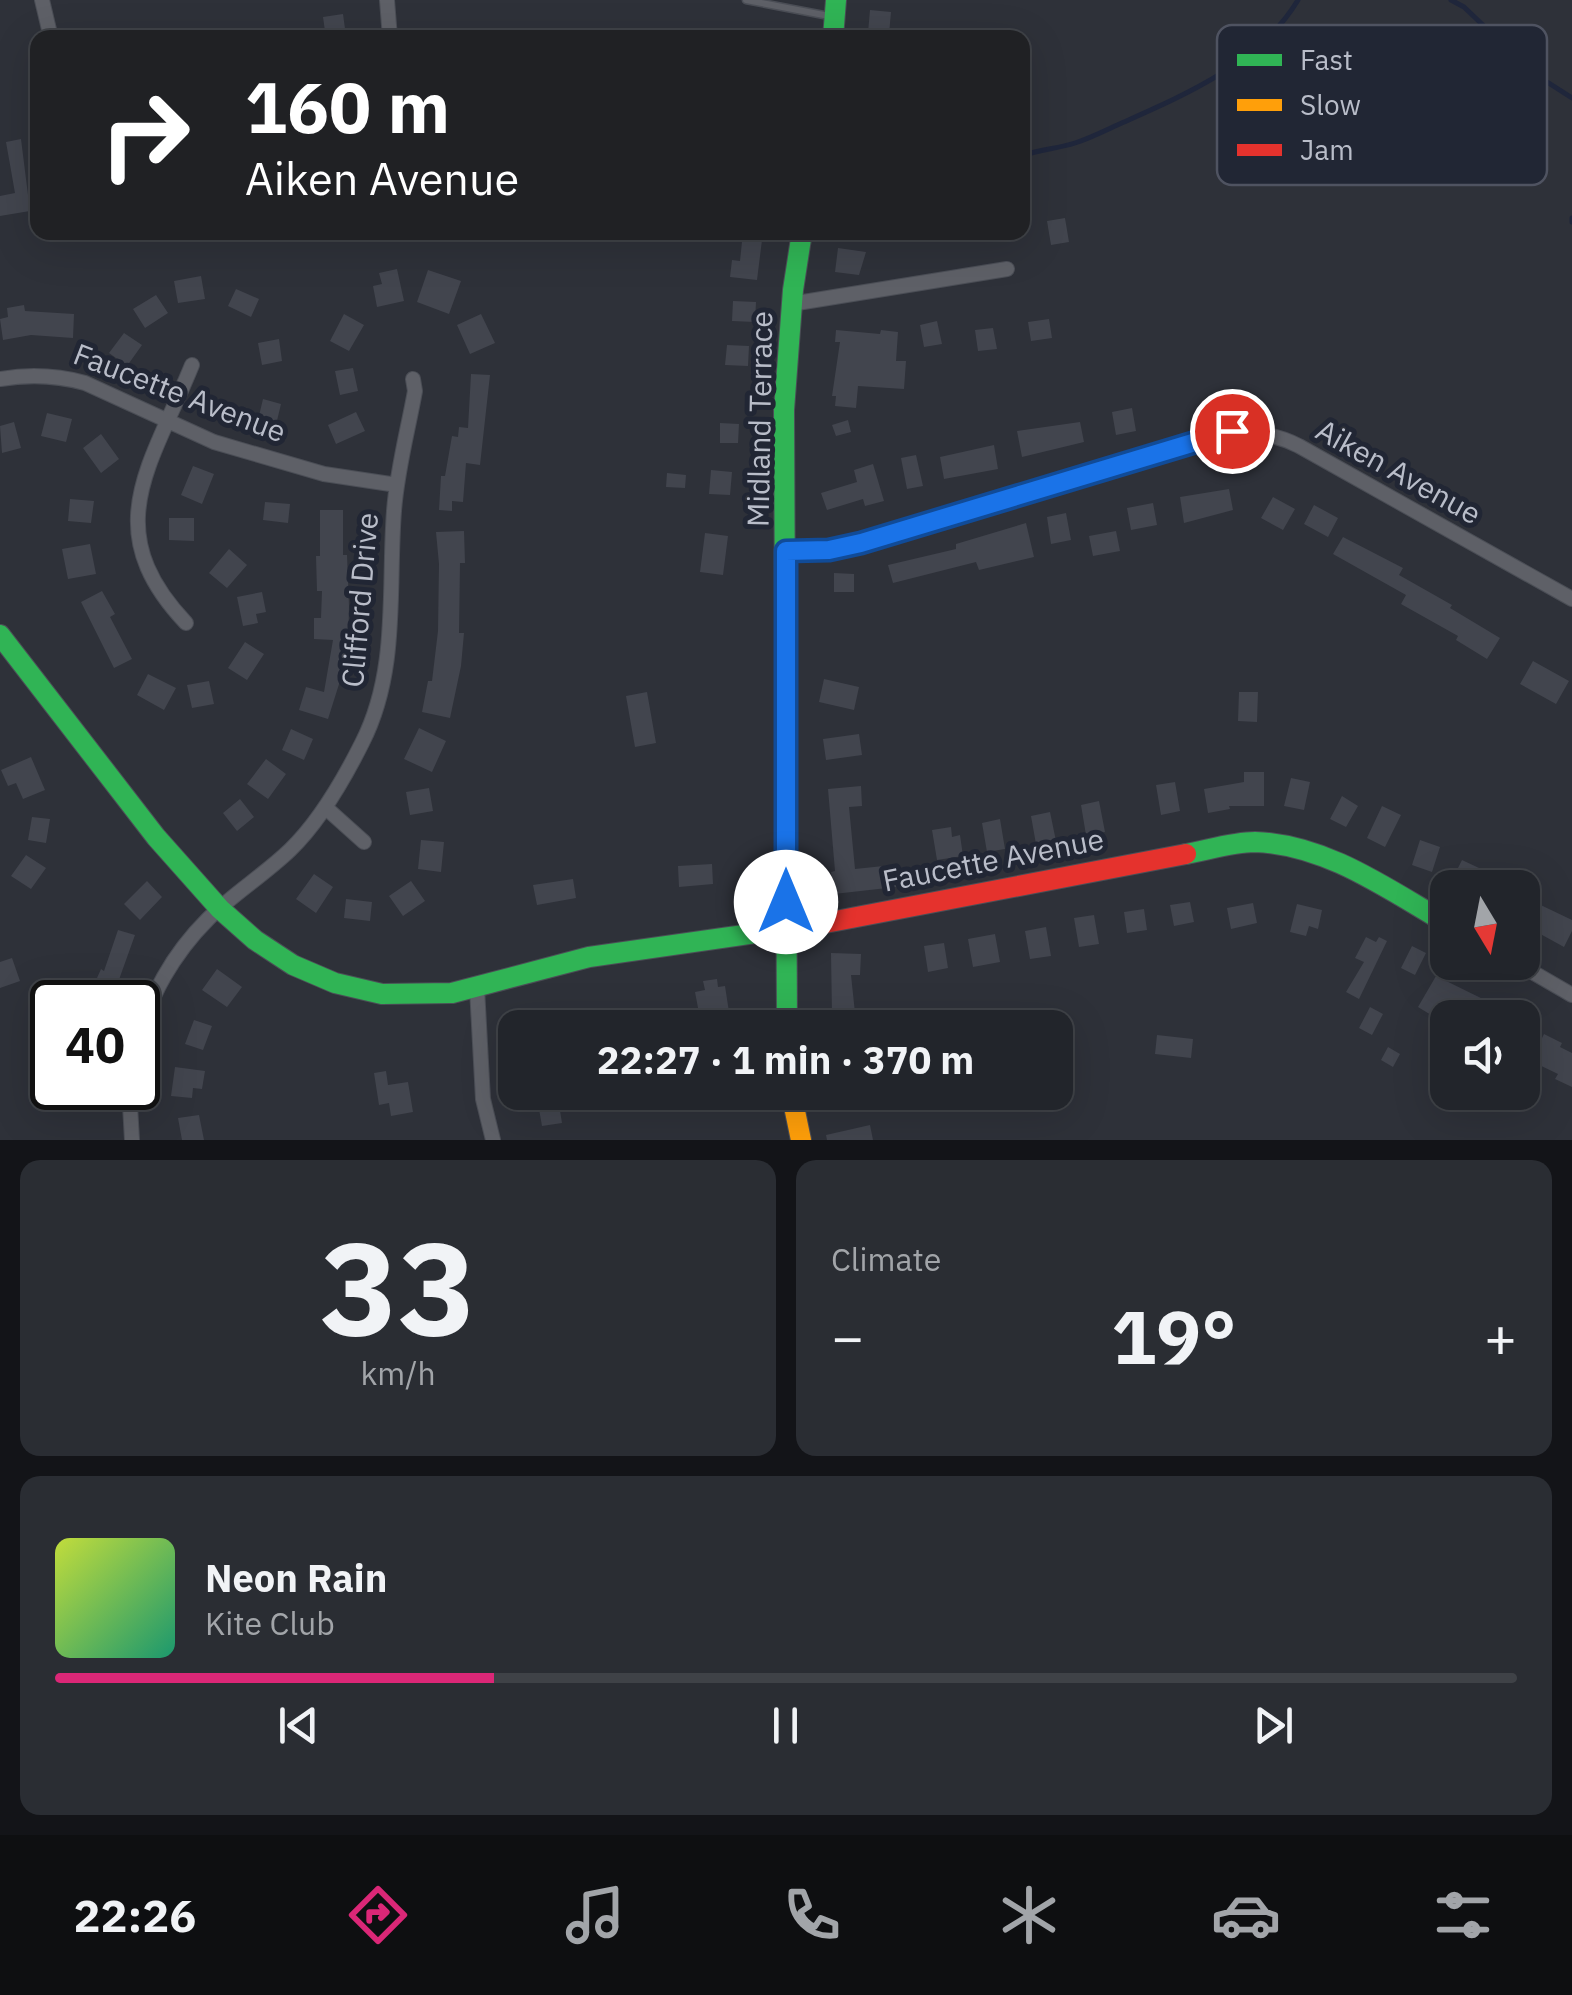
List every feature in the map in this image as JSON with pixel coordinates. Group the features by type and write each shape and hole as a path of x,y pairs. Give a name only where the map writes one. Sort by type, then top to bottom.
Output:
{"street":[{"path":"42,0 48,30"},
{"path":"387,0 389,30"},
{"name":"Midland Terrace","path":"787,1010 784,410 791,304 801,240"},
{"path":"791,304 1007,268"},
{"path":"186,623 150,577 138,544 136,522 141,489 192,366"},
{"name":"Faucette Avenue","path":"0,379 34,375 68,378 202,438 280,464 396,485"},
{"name":"Clifford Drive","path":"160,984 193,936 218,910 292,848 325,807 370,726 382,686 391,616 396,485 412,406 413,379"},
{"name":"Aiken Avenue","path":"786,551 829,550 861,543 1198,439 1232,431 1249,432 1299,446 1572,598"},
{"path":"0,636 174,860 218,910 267,950 334,981 362,989 411,995 477,988 483,1099 493,1140"},
{"path":"325,807 364,842"},
{"name":"Faucette Avenue","path":"477,988 562,962 786,930 1250,842 1278,844 1320,855 1430,914"},
{"path":"1540,976 1572,995"},
{"path":"130,1110 132,1140"},
{"path":"795,1110 802,1140"}],"lane":[{"path":"746,0 834,18"}],"building":[{"path":"870,10 891,12 889,30 868,30"},
{"path":"343,14 345,30 325,30 323,17"},
{"path":"21,139 30,211 0,216 0,196 15,193 6,142"},
{"path":"1065,218 1069,242 1051,245 1047,221"},
{"path":"742,240 762,240 757,280 730,277 732,260 740,261"},
{"path":"838,248 866,252 859,275 835,272"},
{"path":"397,269 404,301 377,307 373,286 382,284 379,273"},
{"path":"428,270 461,281 449,314 417,302"},
{"path":"201,276 205,299 178,303 174,281"},
{"path":"236,289 259,299 251,317 228,306"},
{"path":"156,295 168,313 145,328 133,309"},
{"path":"733,301 756,302 755,322 732,321"},
{"path":"24,305 25,311 74,314 73,338 31,335 3,340 0,319 8,317 7,308"},
{"path":"344,314 364,325 349,351 330,341"},
{"path":"481,314 495,343 470,354 457,325"},
{"path":"1049,319 1052,338 1031,341 1028,322"},
{"path":"937,321 942,344 924,347 920,325"},
{"path":"993,328 997,349 978,351 975,330"},
{"path":"836,330 898,332 896,361 906,361 904,389 858,386 856,408 835,406 836,396 832,396 840,342 835,342"},
{"path":"124,333 142,345 127,366 109,353"},
{"path":"279,339 282,361 262,365 258,343"},
{"path":"727,345 749,346 748,366 725,365"},
{"path":"353,368 358,391 340,395 335,371"},
{"path":"471,374 490,375 480,465 466,463 463,502 452,501 452,511 439,510 441,476 445,476 452,436 458,437 459,427 468,428"},
{"path":"263,399 281,404 275,429 257,424"},
{"path":"1132,408 1136,431 1116,435 1112,412"},
{"path":"356,412 365,431 336,444 328,425"},
{"path":"47,413 72,419 66,442 41,436"},
{"path":"848,420 851,432 836,436 832,425"},
{"path":"14,422 21,448 2,453 0,426"},
{"path":"1080,422 1084,442 1022,457 1017,431"},
{"path":"720,423 739,424 738,443 720,443"},
{"path":"101,434 119,459 101,473 83,448"},
{"path":"994,445 998,469 944,479 940,457"},
{"path":"916,455 923,486 907,489 901,458"},
{"path":"873,464 884,501 865,506 863,499 827,510 821,493 857,482 854,470"},
{"path":"193,466 214,474 202,504 181,495"},
{"path":"711,470 732,472 730,495 709,494"},
{"path":"667,473 686,475 685,488 666,487"},
{"path":"1229,489 1233,510 1184,523 1180,497"},
{"path":"1273,497 1295,509 1283,530 1261,518"},
{"path":"70,499 94,501 91,523 68,521"},
{"path":"265,502 290,504 288,523 263,520"},
{"path":"1153,503 1157,525 1131,530 1127,508"},
{"path":"1314,505 1338,518 1328,537 1304,524"},
{"path":"320,510 343,510 348,655 353,656 349,682 340,681 328,719 299,710 306,687 324,692 333,640 314,639 314,618 321,618 322,591 317,591 316,556 320,556"},
{"path":"1066,513 1071,540 1051,544 1047,517"},
{"path":"169,518 194,518 194,541 169,540"},
{"path":"1026,523 1034,557 979,570 976,562 893,583 888,565 956,549 956,544"},
{"path":"464,531 459,633 464,633 450,718 422,712 428,681 432,681 438,631 436,532"},
{"path":"1116,531 1120,551 1093,556 1089,536"},
{"path":"705,533 728,536 723,575 700,572"},
{"path":"1343,537 1403,568 1399,575 1500,638 1487,659 1456,640 1458,636 1401,604 1406,595 1333,554"},
{"path":"90,544 96,574 68,579 62,549"},
{"path":"229,549 247,565 227,588 209,573"},
{"path":"834,573 854,574 854,592 834,592"},
{"path":"102,591 115,614 110,617 132,659 114,668 81,602"},
{"path":"262,592 266,612 256,614 258,623 243,626 237,597"},
{"path":"245,642 264,654 247,680 228,668"},
{"path":"1533,661 1569,681 1556,704 1520,684"},
{"path":"148,674 176,688 164,710 137,695"},
{"path":"824,679 859,687 854,710 819,702"},
{"path":"209,681 214,704 192,708 187,685"},
{"path":"647,692 656,743 635,747 626,696"},
{"path":"1239,692 1258,692 1257,722 1238,721"},
{"path":"419,728 446,741 432,772 404,759"},
{"path":"291,729 313,739 304,760 282,750"},
{"path":"859,734 862,755 826,760 823,739"},
{"path":"31,757 45,790 23,799 16,783 8,786 1,770"},
{"path":"266,759 286,774 268,799 247,784"},
{"path":"1244,772 1264,772 1264,806 1229,806 1230,809 1208,813 1204,789 1244,782"},
{"path":"1291,778 1310,782 1304,810 1284,806"},
{"path":"1175,782 1180,811 1161,815 1156,785"},
{"path":"861,786 862,806 849,807 855,869 893,865 896,887 834,894 828,789"},
{"path":"429,788 433,811 410,815 406,792"},
{"path":"1342,796 1358,806 1346,827 1330,819"},
{"path":"240,799 254,817 237,831 223,813"},
{"path":"1099,801 1105,832 1086,835 1081,805"},
{"path":"1382,806 1401,815 1385,847 1367,838"},
{"path":"1050,812 1056,841 1036,844 1031,816"},
{"path":"32,817 50,819 46,843 28,840"},
{"path":"1000,819 1005,849 987,852 982,823"},
{"path":"951,827 952,837 960,835 963,856 937,860 932,830"},
{"path":"421,840 444,842 441,872 418,869"},
{"path":"1420,840 1440,847 1433,870 1412,865"},
{"path":"26,855 46,868 31,889 11,876"},
{"path":"1462,860 1483,870 1457,870"},
{"path":"712,864 713,884 679,887 678,866"},
{"path":"314,874 333,887 316,913 296,899"},
{"path":"573,879 576,898 537,905 533,885"},
{"path":"147,881 162,897 140,920 124,904"},
{"path":"411,881 425,901 403,916 389,896"},
{"path":"346,899 372,902 370,921 344,918"},
{"path":"1190,902 1194,922 1174,926 1170,905"},
{"path":"1253,903 1257,923 1231,929 1227,908"},
{"path":"1297,904 1322,910 1318,929 1309,926 1306,936 1290,932"},
{"path":"1540,905 1572,920 1572,931 1564,947 1540,934"},
{"path":"1144,909 1147,930 1127,933 1124,912"},
{"path":"1094,915 1099,944 1079,947 1074,918"},
{"path":"1046,927 1051,956 1030,959 1025,931"},
{"path":"118,930 135,935 119,980 96,980 101,969 104,971"},
{"path":"995,934 1000,962 973,967 968,939"},
{"path":"1366,937 1376,942 1379,937 1387,941 1359,999 1346,992 1364,962 1355,958"},
{"path":"944,943 948,968 928,972 924,946"},
{"path":"1412,946 1426,953 1415,975 1401,968"},
{"path":"831,953 861,954 860,975 851,975 855,1010 832,1010"},
{"path":"12,958 20,981 0,988 0,962"},
{"path":"217,969 242,987 227,1007 202,990"},
{"path":"717,979 718,987 725,986 729,1010 698,1010 695,992 705,990 703,981"},
{"path":"1434,980 1444,980 1485,1000 1430,1000 1430,1014 1418,1007"},
{"path":"1370,1007 1383,1014 1372,1035 1359,1028"},
{"path":"194,1020 212,1026 203,1050 185,1044"},
{"path":"1544,1034 1572,1053 1572,1087 1540,1065"},
{"path":"1157,1035 1193,1039 1191,1058 1155,1054"},
{"path":"1388,1047 1400,1054 1393,1067 1381,1060"},
{"path":"175,1067 205,1071 202,1089 193,1088 192,1098 171,1096"},
{"path":"386,1071 388,1085 408,1082 413,1112 391,1116 389,1103 379,1105 374,1073"},
{"path":"539,1110 560,1110 562,1123 542,1126"},
{"path":"199,1115 204,1140 182,1140 178,1118"},
{"path":"870,1125 873,1140 827,1140 826,1135"}],"waterway":[{"path":"1279,25 1298,0"},
{"path":"1451,0 1483,25"},
{"path":"1030,154 1087,139 1217,76"},
{"path":"1547,82 1572,98"}],"traffic: fast":[{"path":"834,30 836,0"},
{"path":"787,1010 784,410 801,240"},
{"path":"0,635 156,837 220,909 255,940 293,965 335,983 382,994 452,993 589,957 820,924"},
{"path":"1186,854 1255,842 1307,851 1356,871 1430,913"}],"traffic: slow":[{"path":"795,1110 801,1140"}],"traffic: jam":[{"path":"820,924 1186,854"}],"route":[{"path":"786,902 786,551 829,550 861,543 1232,431"}]}
